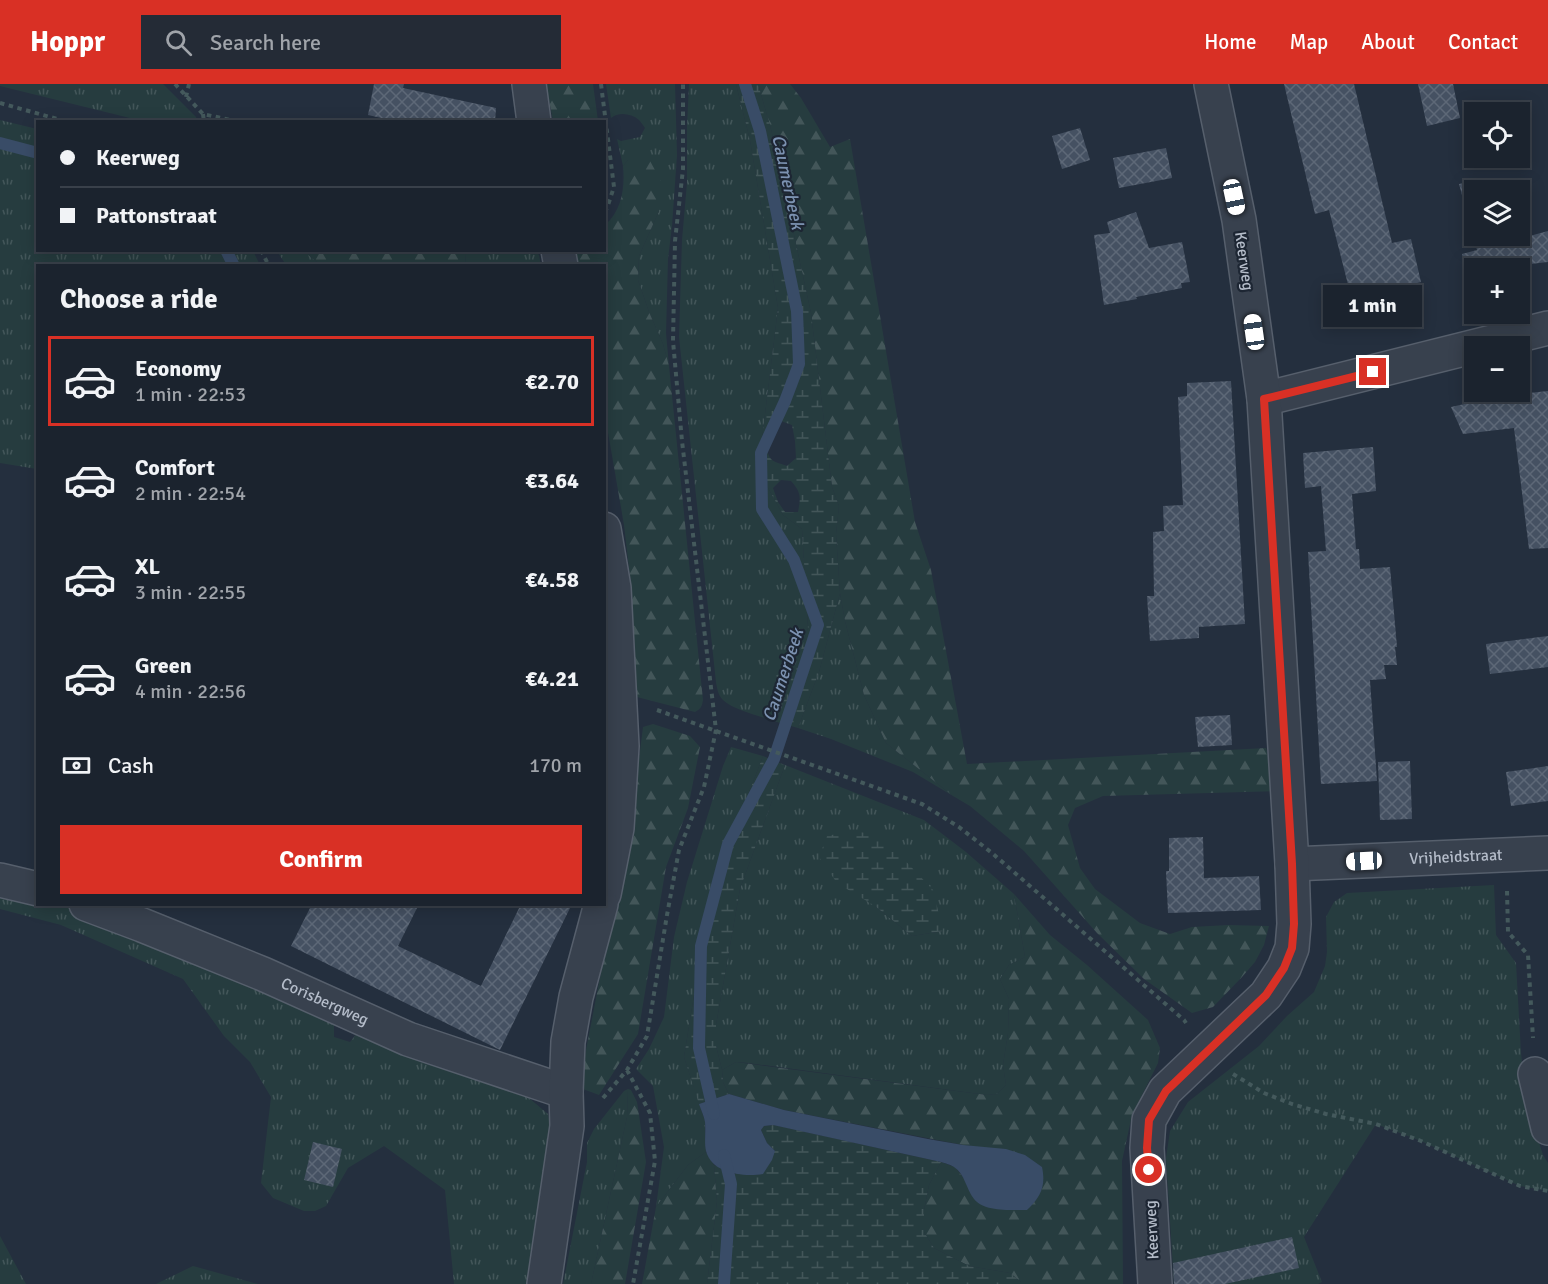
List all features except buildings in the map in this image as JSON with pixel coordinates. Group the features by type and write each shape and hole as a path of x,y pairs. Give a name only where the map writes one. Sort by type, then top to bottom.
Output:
{"street":[{"path":"529,84 534,120"},
{"name":"Keerweg","path":"1155,1284 1147,1148 1149,1120 1166,1091 1266,995 1284,968 1292,948 1294,924 1264,399 1239,220 1211,84"},
{"path":"1264,399 1548,328"},
{"path":"606,541 614,588 613,744 617,828 606,884"},
{"name":"Vrijheidstraat","path":"1292,864 1548,853"},
{"path":"0,880 36,889"},
{"name":"Corisbergweg","path":"91,906 263,974 408,1039 566,1092"},
{"path":"544,1284 567,1126 568,1042 576,997 600,906"},
{"path":"1535,1074 1548,1128"}],"path":[{"path":"175,84 203,114 230,120"},
{"path":"186,97 189,84"},
{"path":"601,84 606,120"},
{"path":"567,1126 597,1106 627,1070 647,1036 679,850 704,787 716,730 681,441 673,341 675,241 683,170 683,84"},
{"path":"0,103 61,120"},
{"path":"203,114 204,120"},
{"path":"606,124 614,187 606,209"},
{"path":"654,709 922,804 959,827 1184,1020 1204,1053 1264,1093 1326,1114 1376,1124 1421,1141 1520,1186 1548,1191"},
{"path":"1507,854 1508,932 1528,955 1535,1074"},
{"path":"627,1070 650,1113 655,1161 633,1284"}],"green space":[{"path":"0,84 163,84 197,120 138,120 0,86"},
{"path":"546,84 593,84 598,120 553,120"},
{"path":"606,84 675,84 677,155 668,259 666,333 669,366 663,344 638,280 639,256 659,211 628,160 623,166 617,139 621,141 640,137 645,128 639,120 628,115 621,114 611,118"},
{"path":"689,84 736,84 750,140 778,308 761,447 766,484 783,515 802,529 808,628 777,722 728,704 720,696 716,682 679,337 682,240 687,183"},
{"path":"736,84 758,84 771,129 811,313 832,487 839,506 836,534 840,593 819,672 798,728 777,722 808,628 802,529 783,515 766,484 761,447 778,308 750,140","holes":["778,420 792,425 796,458 787,466 772,460 768,452 767,443 771,424","781,480 791,481 797,488 800,498 798,512 785,512 778,502 773,488"]},
{"path":"758,84 790,84 830,147 850,139 915,522 931,570 967,764 1266,748 1277,791 1103,796 1075,808 1068,825 1080,868 1095,889 1140,923 1170,934 1192,927 1269,926 1264,945 1255,962 1213,1007 1192,1013 1144,979 1097,933 1024,851 970,806 953,796 886,743 864,695 845,621 840,593 836,534 839,506 832,487 811,313 771,129"},
{"path":"0,120 36,129 36,252 254,252 260,264 36,264 36,469 0,463"},
{"path":"636,157 650,161 661,181 659,211 639,256 638,280 663,344 669,366 703,700 699,710 695,712 633,696 631,585 624,525 606,421 606,264 578,264 575,252 606,252 606,224 619,206 623,166 628,160"},
{"path":"278,252 305,252 322,264 285,264"},
{"path":"305,252 466,252 465,264 318,263"},
{"path":"466,252 536,252 541,264 465,264"},
{"path":"840,593 864,695 886,743 953,796 913,772 798,728 819,672"},
{"path":"653,724 690,736 700,747 688,808 666,867 638,1034 599,1095 583,1089 580,1081 633,807 643,727"},
{"path":"731,747 763,756 715,881 705,927 684,1057 705,1121 706,1152 688,1165 656,1207 664,1147 653,1086 636,1069 649,1049 664,1017 674,937 687,882"},
{"path":"763,756 785,765 740,889 716,1025 716,1046 723,1082 729,1094 699,1104 684,1057 705,927 715,881"},
{"path":"785,765 924,820 966,852 1014,894 1025,957 1009,965 1000,979 1009,999 1008,1033 1003,1065 1006,1085 997,1094 987,1095 748,1063 736,1062 722,1070 716,1046 716,1025 740,889","holes":["875,906 943,931 912,936"]},
{"path":"851,831 866,833 896,851 933,890 943,931 912,936 875,906 837,883 819,857 827,836"},
{"path":"1494,885 1496,935 1516,963 1523,1070 1536,1133 1548,1163 1548,1191 1520,1186 1421,1141 1376,1124 1304,1237 1322,1282 1318,1284 1174,1284 1166,1158 1170,1131 1188,1102 1259,1046 1314,992 1325,966 1326,917 1334,902 1347,893"},
{"path":"0,887 36,903 36,906 69,906 109,919 334,1023 334,1037 350,1042 358,1032 523,1093 548,1114 556,1155 532,1284 454,1284 445,1190 384,1146 348,1168 326,1206 315,1211 304,1211 273,1198 261,1183 271,1097 250,1062 224,1036 183,979 61,925 0,909"},
{"path":"1014,894 1050,935 1148,1020 1160,1048 1158,1063 1132,1115 1122,1161 1123,1284 1021,1284 1010,1273 969,1266 934,1248 924,1232 924,1210 929,1185 941,1162 955,1167 975,1200 963,1145 784,1110 729,1094 723,1082 722,1070 736,1062 987,1095 997,1094 1006,1085 1003,1065 1008,1033 1009,999 1000,979 1009,965 1025,957"},
{"path":"628,1089 627,1117 591,1284 563,1284 587,1162 587,1143 594,1129"},
{"path":"628,1089 631,1090 637,1102 646,1162 625,1284 591,1284 627,1117"},
{"path":"774,1125 941,1162 929,1185 924,1210 924,1232 934,1248 969,1266 1010,1273 1021,1284 707,1284 717,1201 714,1165 735,1174 775,1151 767,1143 761,1130 764,1126"},
{"path":"706,1152 714,1165 717,1201 707,1284 642,1284 656,1207 688,1165"},
{"path":"0,1236 26,1284 0,1284"},
{"path":"193,1266 258,1284 156,1284"}],"water":[{"path":"729,1094 784,1110 928,1139 1006,1149 1025,1155 1042,1167 1043,1186 1036,1200 1027,1210 991,1208 974,1199 961,1174 948,1164 773,1125 764,1126 761,1130 767,1143 775,1151 763,1174 747,1175 730,1172 715,1165 709,1159 705,1148 705,1122 699,1104"}],"waterway":[{"name":"Caumerbeek","path":"714,1114 699,1048 701,946 728,844 774,759 818,625 794,560 762,509 761,453 799,364 797,311 760,131 745,84"},
{"path":"0,143 36,152"},
{"path":"227,252 233,264"},
{"name":"Caumerbeek","path":"724,1155 731,1184 724,1284"}],"route":[{"path":"1149,1170 1147,1148 1149,1120 1166,1091 1266,995 1284,968 1292,948 1294,924 1292,864 1264,399 1373,372"}]}
